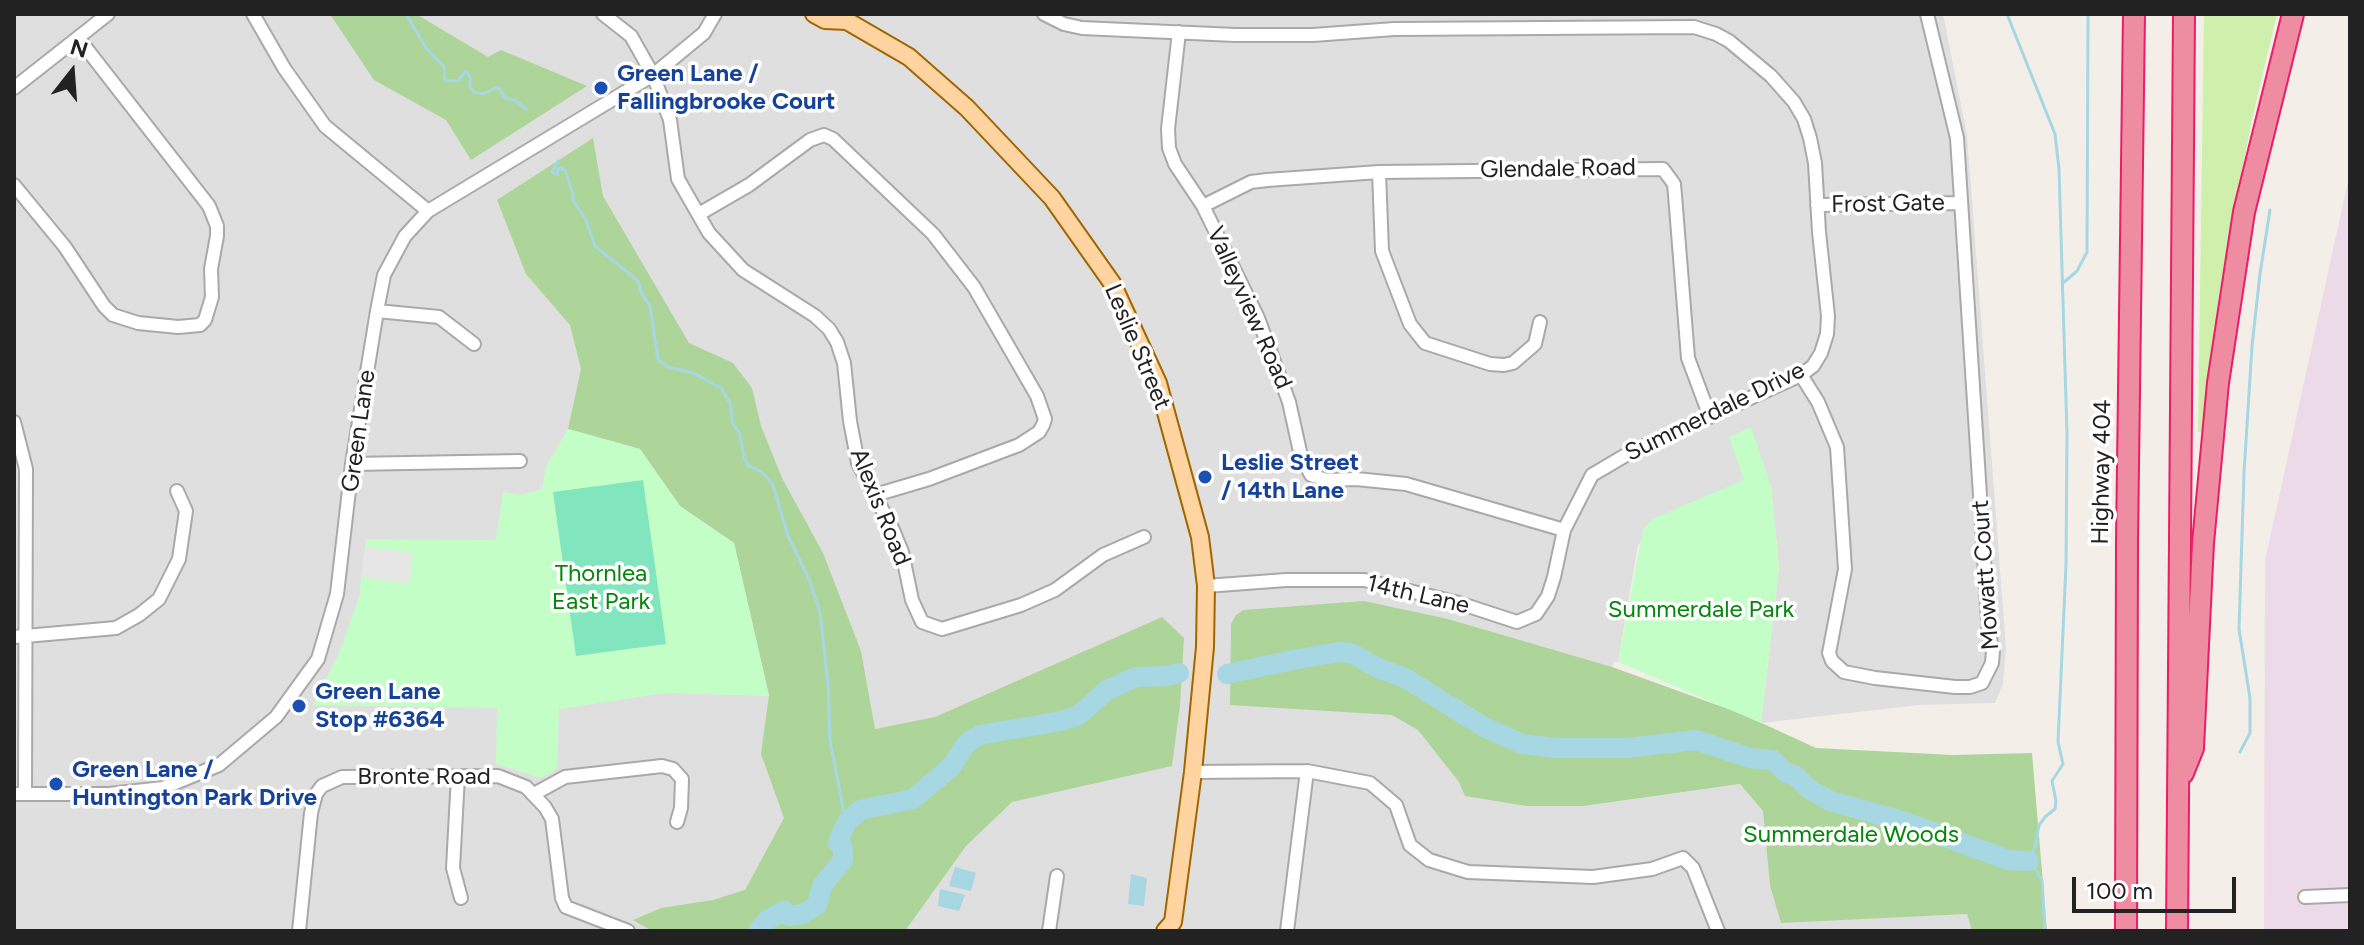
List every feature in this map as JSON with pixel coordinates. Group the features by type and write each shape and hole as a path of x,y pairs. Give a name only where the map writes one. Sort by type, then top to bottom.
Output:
{"highway":[{"name":"Highway 404","path":"2126,931 2127,541 2134,14"},
{"path":"2177,931 2184,14"},
{"path":"2179,784 2193,748 2203,543 2218,383 2244,212 2293,14"}],"main road":[{"name":"Leslie Street","path":"814,14 825,20 846,17 909,57 967,108 1052,198 1112,283 1158,383 1200,537 1206,586 1205,647 1193,772 1172,928"}],"street":[{"path":"14,88 108,14"},
{"path":"253,14 284,68 325,126 428,211"},
{"name":"Alexis Road","path":"603,14 631,36 653,75 670,120 678,179 709,233 743,270 808,311 829,329 844,363 858,463 902,552 916,614 922,622 942,629 1003,611 1055,590 1103,555 1144,537"},
{"name":"Green Lane","path":"20,794 109,794 163,788 219,765 276,717 318,659 337,594 352,464 377,311 384,275 405,236 428,211 653,75 704,33 715,14"},
{"name":"Summerdale Drive","path":"1044,14 1064,24 1082,28 1313,35 1537,20 1694,20 1743,51 1789,96 1804,119 1815,163 1828,316 1827,334 1813,366 1801,375 1614,460 1592,475 1564,530"},
{"path":"1394,29 1396,14"},
{"name":"Mowatt Court","path":"1801,375 1818,402 1837,447 1845,569 1829,653 1832,661 1844,672 1875,678 1955,687 1982,683 1992,663 1993,651 1957,138 1927,14"},
{"name":"Valleyview Road","path":"1179,32 1167,141 1175,164 1203,206 1258,318 1289,402 1301,456 1311,475 1326,480 1356,479 1406,484 1564,530"},
{"path":"14,185 65,247 113,315 138,323 178,327 200,325 205,320 212,297 211,269 217,236 217,226 209,206 79,39"},
{"path":"699,214 749,185 810,140 824,135 833,139 933,234 982,298 1037,396 1045,419 1043,425 1039,432 1019,445 929,479 875,495"},
{"name":"Glendale Road","path":"1203,206 1251,182 1379,172 1663,169 1674,184 1688,358 1710,417"},
{"path":"1379,172 1382,251 1410,324 1425,343 1490,364 1504,365 1513,363 1535,344 1540,322"},
{"name":"Frost Gate","path":"1817,205 1960,203"},
{"path":"377,311 439,317 474,344"},
{"path":"14,422 26,469 20,637 20,794"},
{"path":"352,464 520,461"},
{"path":"20,637 116,628 159,599 179,559 186,511 177,491"},
{"name":"14th Lane","path":"1206,586 1286,580 1364,580 1459,603 1517,622 1542,608 1554,577 1564,530"},
{"path":"628,931 566,907 562,898 552,819 534,794 565,777 662,766 673,769 682,779 677,822"},
{"path":"1193,772 1307,771 1370,783 1396,805 1410,845 1429,860 1468,872 1593,877 1652,869 1683,858 1693,868 1718,931"},
{"path":"1287,931 1307,771"},
{"path":"458,776 453,868 461,898"},
{"name":"Bronte Road","path":"299,931 311,813 316,794 322,786 342,777 498,776 526,787 534,794"},
{"path":"1049,931 1057,876"},
{"path":"2305,897 2350,895"}],"shaded area":[{"path":"14,14 1943,14 1967,135 2006,648 2003,684 1995,703 1919,705 1761,723 1779,567 1771,486 1744,480 1638,545 1618,662 1614,662 1612,667 1585,806 1740,784 1763,811 1770,886 1781,922 1967,914 1972,931 14,931"},
{"path":"2350,172 2350,931 2264,931 2265,561"},
{"path":"365,547 413,553 409,584 361,577"}],"green space":[{"path":"330,14 416,14 488,57 501,50 587,86 471,160 446,120 374,80"},
{"path":"2204,14 2277,14 2252,119 2219,294 2205,432 2198,432"},
{"path":"593,138 603,196 689,343 733,363 752,388 761,426 782,478 823,553 861,651 875,729 935,717 1162,617 1184,638 1172,766 1012,802 966,846 905,931 652,931 633,920 661,908 713,900 745,890 784,818 761,754 769,695 734,543 680,506 640,449 568,429 581,369 570,325 526,274 497,200"},
{"name":"Summerdale Park","path":"1751,427 1771,486 1779,567 1761,723 1618,662 1643,529 1652,519 1744,480 1729,437"},
{"name":"Thornlea East Park","path":"568,429 640,449 680,506 734,543 769,696 665,693 559,709 557,768 541,778 496,764 497,708 313,705 340,651 359,597 366,539 496,540 503,492 521,495 542,489 546,466"},
{"path":"643,480 666,644 576,656 553,492"},
{"name":"Summerdale Woods","path":"1364,601 1448,619 1612,667 1742,714 1816,748 1953,755 2032,753 2047,931 1972,931 1967,914 1781,923 1770,886 1763,811 1740,784 1584,806 1526,806 1465,796 1459,782 1418,730 1392,715 1230,705 1231,624 1236,615 1243,610"}],"water":[{"path":"955,867 976,873 971,891 949,886"},
{"path":"1131,874 1147,878 1144,906 1128,904"},
{"path":"940,889 965,895 959,911 938,906"}],"waterway":[{"path":"406,14 426,48 444,67 445,80 458,81 466,71 474,92 483,94 498,87 505,98 515,100 527,110"},
{"path":"2007,14 2055,134 2059,169 2067,435 2066,565 2058,742 2063,764 2052,781 2055,809 2039,825 2029,861 2042,880 2045,931"},
{"path":"2063,283 2077,271 2087,252 2088,14"},
{"path":"558,161 552,172 557,175 559,168 565,170 573,200 585,218 595,246 638,281 650,306 658,360 668,367 694,373 721,388 730,403 744,458 749,466 762,472 773,485 788,536 809,579 820,612 830,740 846,823"},
{"path":"2240,752 2250,733 2250,698 2239,629 2244,473 2252,346 2270,210"},
{"path":"1227,674 1338,652 1351,653 1405,678 1484,727 1522,744 1555,748 1627,748 1696,740 1750,758 1773,760 1785,772 1796,776 1808,788 1830,801 1902,821 2008,860 2029,861"},
{"path":"758,931 767,920 784,911 789,916 803,914 817,905 822,886 843,860 843,848 838,843 846,823 860,810 913,799 951,767 966,744 979,735 1061,721 1079,715 1107,690 1136,677 1179,673"}],"place":[{"name":"Green Lane / Fallingbrooke Court","path":"601,88"},
{"name":"Leslie Street / 14th Lane","path":"1205,477"},
{"name":"Green Lane Stop #6364","path":"299,706"},
{"name":"Green Lane / Huntington Park Drive","path":"56,784"}]}
